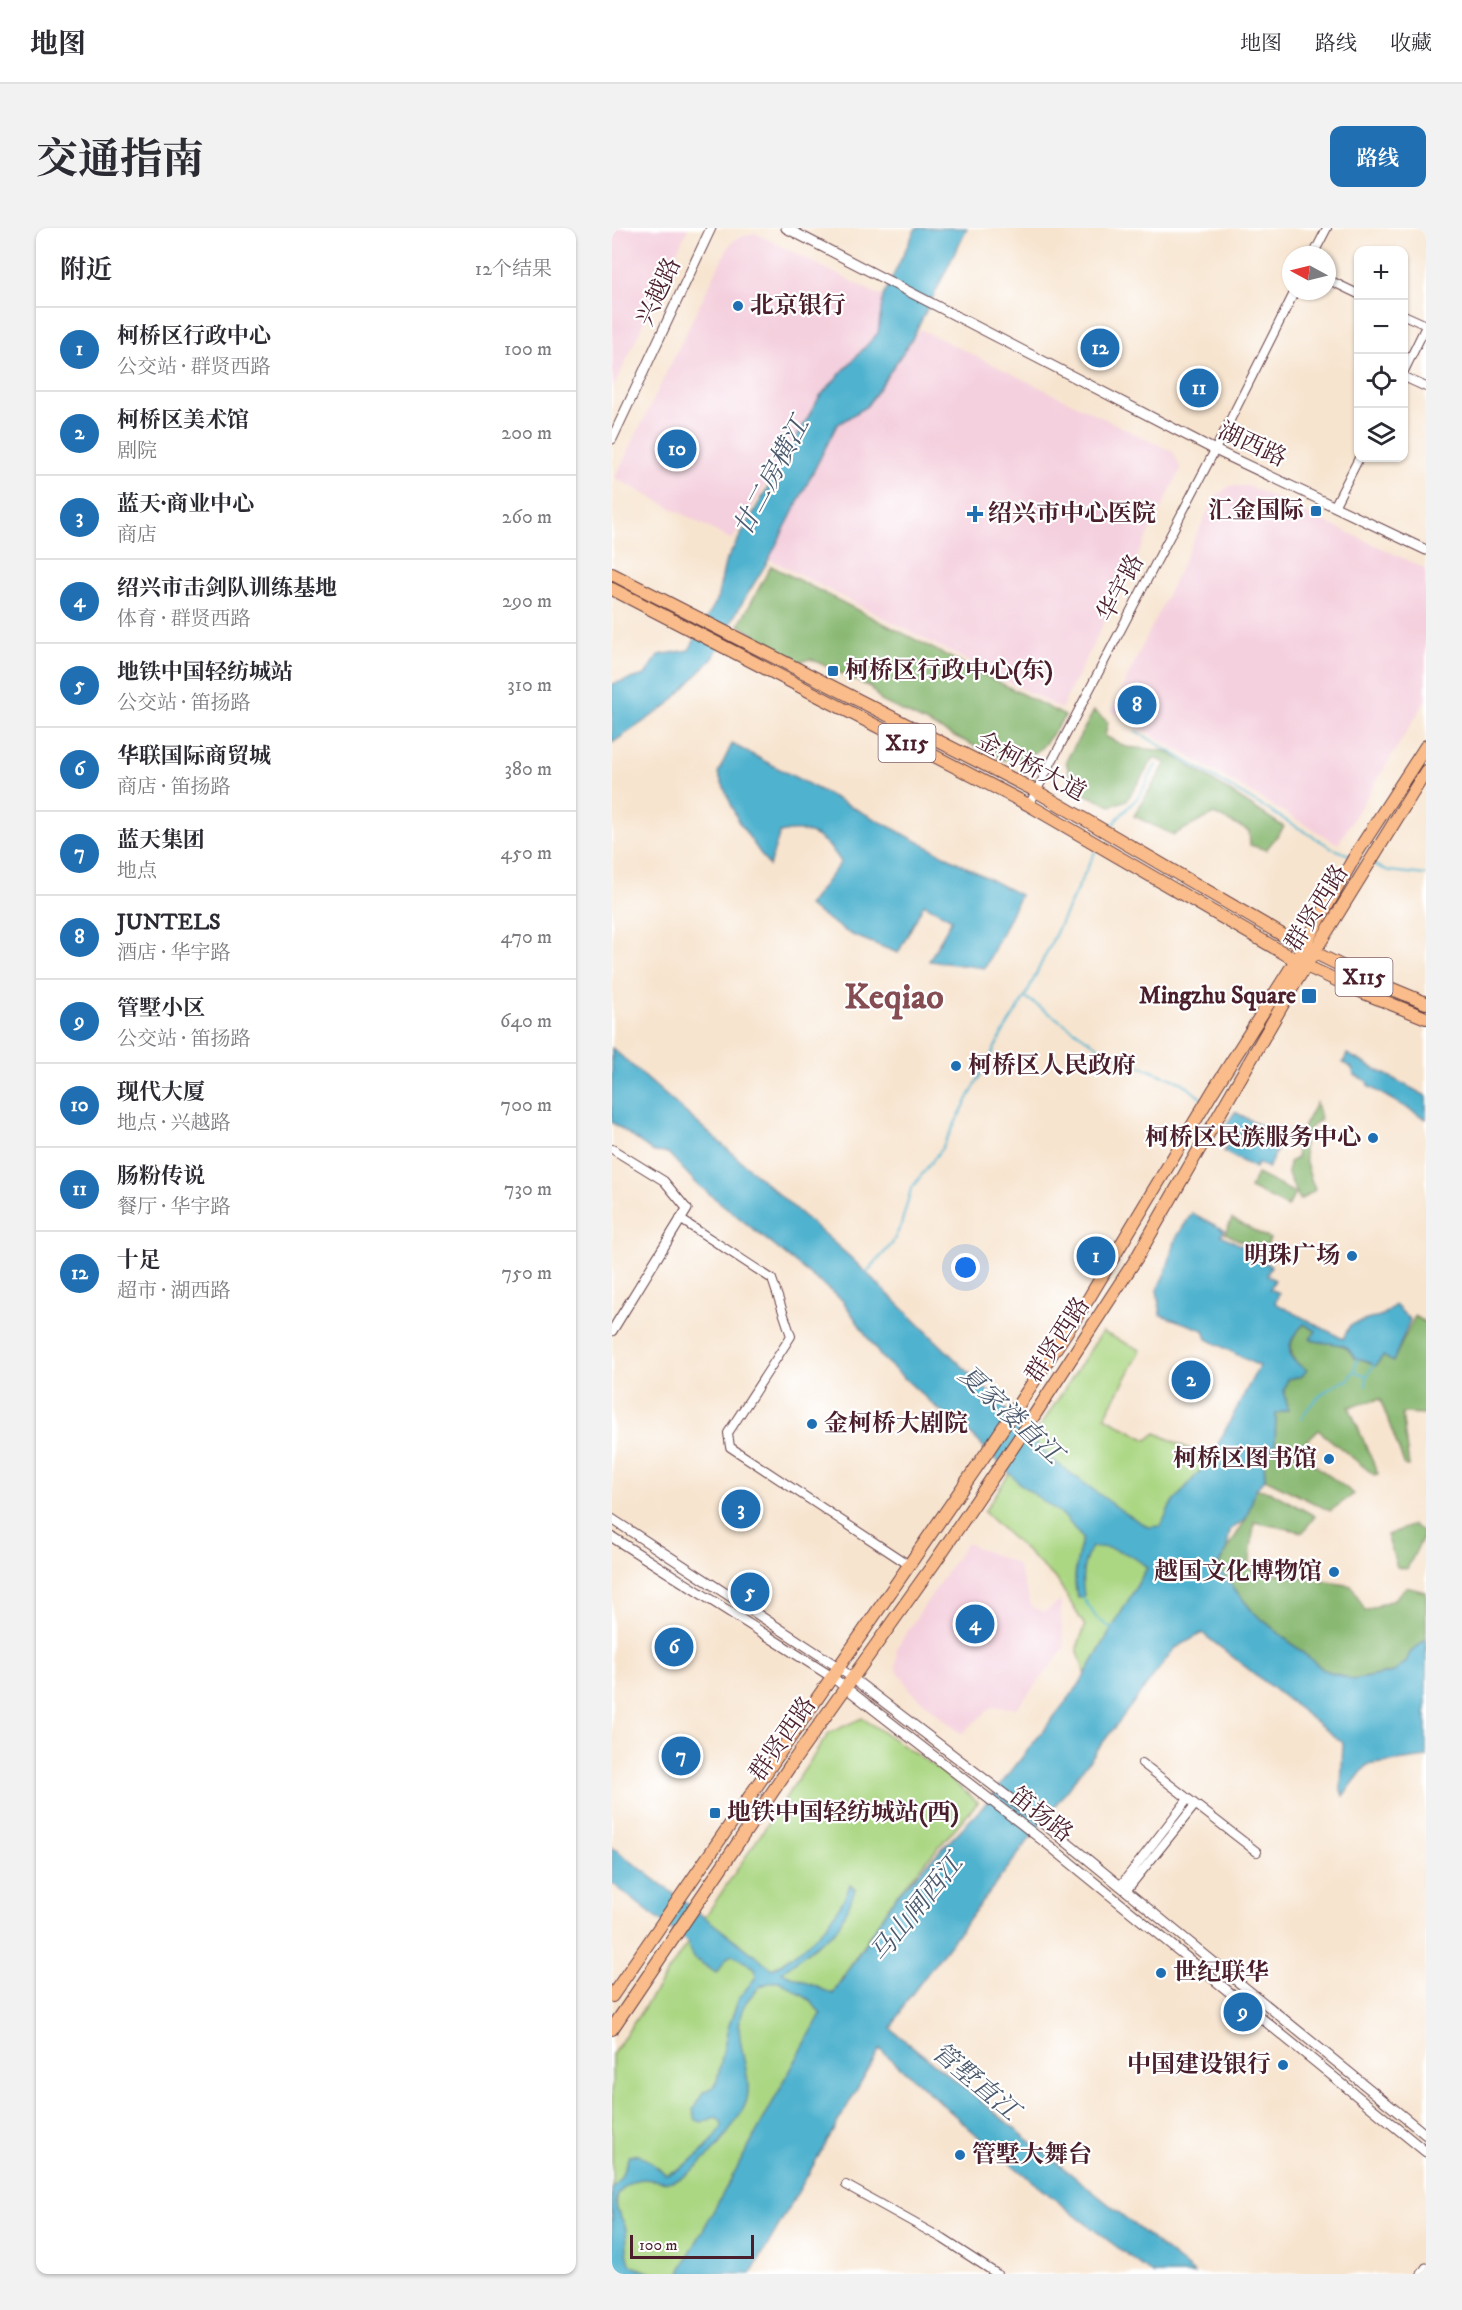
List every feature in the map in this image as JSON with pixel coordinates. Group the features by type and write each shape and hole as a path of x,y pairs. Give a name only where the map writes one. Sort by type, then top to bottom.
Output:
{"main road":[{"name":"金柯桥大道","path":"612,574 1036,791 1309,949 1366,978 1426,1003"},
{"name":"金柯桥大道","path":"612,589 1029,805 1301,963 1364,993 1426,1018"},
{"name":"群贤西路","path":"612,2029 792,1763 1024,1431 1136,1259 1309,949 1358,851 1426,746"},
{"name":"群贤西路","path":"1309,949 1363,874 1426,771"},
{"name":"群贤西路","path":"612,1996 1012,1416 1089,1298 1214,1091 1301,963"}],"street":[{"name":"兴越路","path":"612,439 711,228"},
{"name":"湖西路","path":"786,228 1215,450 1426,550"},
{"path":"1317,246 1326,228"},
{"path":"1336,283 1354,292"},
{"name":"华宇路","path":"1029,805 1215,450 1290,300"},
{"path":"1408,317 1426,326 1408,364"},
{"path":"1408,379 1426,387"},
{"path":"1335,505 1357,462"},
{"path":"612,1149 664,1180 687,1209 615,1319 612,1331"},
{"path":"680,1219 772,1279 791,1336 728,1433 730,1448 909,1565"},
{"name":"笛扬路","path":"612,1519 835,1672 977,1790 1051,1847 1426,2152"},
{"name":"笛扬路","path":"612,1537 835,1672"},
{"name":"笛扬路","path":"849,1683 1059,1836 1426,2135"},
{"path":"1142,1763 1257,1852"},
{"path":"1123,1888 1188,1799"},
{"path":"1123,1888 1195,1805"},
{"path":"846,2185 943,2239 997,2274"},
{"path":"1422,2274 1426,2268"}],"shaded area":[{"path":"612,228 688,228 612,391"},
{"path":"755,233 883,297 878,333 820,396 732,540 615,478 728,247 736,239"},
{"name":"绍兴市中心医院","path":"920,329 1173,452 1181,469 1061,709 769,559 837,425 867,405"},
{"path":"1229,486 1249,486 1426,569 1426,700 1338,844 1111,711 1214,498"},
{"path":"966,1543 1017,1564 1032,1607 1044,1612 1061,1601 1065,1648 1017,1708 992,1707 961,1734 911,1691 896,1668 897,1647"}],"green space":[{"path":"771,566 1065,716 1047,742 1035,753 1017,759 1004,760 881,701 870,687 811,659 799,662 739,625"},
{"path":"1094,711 1108,722 1105,736 1126,747 1167,751 1284,827 1266,850 1250,845 1249,831 1214,814 1173,835 1134,816 1166,763 1154,758 1127,800 1111,806 1073,789 1066,761"},
{"path":"1316,1103 1321,1120 1312,1126 1304,1142 1308,1172 1315,1190 1300,1200 1288,1174 1289,1162 1297,1158 1296,1141"},
{"path":"1257,1174 1295,1193 1288,1207 1250,1188"},
{"path":"1232,1219 1270,1239 1264,1250 1257,1246 1256,1249 1225,1233"},
{"path":"1415,1316 1426,1323 1426,1414 1402,1413 1409,1466 1405,1466 1380,1399 1349,1407 1378,1474 1374,1475 1318,1430 1296,1451 1354,1494 1330,1511 1265,1479 1264,1459 1275,1445 1276,1414 1288,1410 1284,1390 1288,1379 1302,1376 1292,1355 1291,1343 1304,1324 1317,1331 1311,1339 1342,1346 1354,1358 1365,1360 1375,1366 1383,1356 1393,1361"},
{"path":"1102,1332 1141,1350 1105,1417 1147,1440 1156,1433 1210,1459 1192,1482 1129,1602 1086,1677 1077,1648 1085,1626 1057,1580 984,1512"},
{"path":"1256,1489 1269,1491 1315,1516 1303,1532 1254,1522 1249,1569 1352,1586 1365,1611 1394,1599 1406,1587 1426,1592 1426,1639 1394,1672 1353,1680 1324,1670 1253,1612 1217,1567 1246,1519"},
{"path":"1413,1525 1425,1533 1407,1569 1397,1567 1387,1535"},
{"path":"862,1718 938,1769 978,1802 895,1897 841,1980 679,2274 612,2274 612,2055 829,1733"}],"water":[{"path":"916,228 967,228 912,339 867,406 837,425 769,559 736,613 713,658 668,705 612,743 612,684 645,675 659,655 689,650 717,600 725,563 820,396 878,333 883,297"},
{"path":"732,744 1020,895 985,968 929,961 952,919 924,904 898,953 850,934 808,906 841,862 823,840 808,832 790,831 780,833 769,866 738,821 718,773"},
{"path":"612,1048 849,1256 998,1401 1050,1458 1148,1527 1161,1526 1170,1506 1210,1459 1259,1366 1207,1339 1204,1330 1161,1315 1157,1290 1166,1271 1176,1238 1192,1213 1224,1230 1221,1235 1255,1253 1257,1248 1266,1253 1262,1261 1271,1266 1267,1275 1275,1280 1270,1289 1279,1293 1275,1303 1343,1339 1350,1325 1383,1315 1395,1305 1410,1320 1393,1362 1383,1356 1375,1366 1365,1360 1354,1358 1346,1347 1310,1339 1316,1331 1304,1324 1298,1331 1292,1339 1290,1353 1295,1362 1307,1370 1302,1376 1288,1379 1284,1390 1288,1410 1276,1414 1275,1445 1264,1459 1265,1479 1256,1489 1246,1519 1230,1530 1226,1552 1217,1567 1253,1612 1324,1670 1354,1680 1394,1672 1426,1639 1426,1757 1367,1765 1343,1796 1341,1790 1343,1743 1202,1633 1174,1649 908,1999 891,2029 1195,2274 1153,2274 996,2152 880,2049 751,2274 679,2274 821,2014 810,2000 779,1981 760,1987 743,2009 739,2023 748,2097 731,2129 701,2163 683,2177 675,2181 635,2180 628,2184 618,2196 617,2209 625,2225 631,2265 653,2274 612,2274 612,2189 621,2177 629,2156 639,2154 666,2174 691,2161 705,2149 722,2127 721,2121 716,2117 702,2122 696,2120 693,2110 703,2092 713,2087 717,2081 728,2028 739,1998 756,1977 755,1968 733,1955 728,1957 716,1973 694,1958 687,1942 612,1883 612,1847 773,1969 819,1933 837,1911 850,1885 855,1889 836,1930 782,1972 833,1994 895,1897 983,1807 1079,1685 1147,1568 1122,1552 1092,1547 1083,1570 1084,1596 1078,1598 1075,1576 1082,1538 1065,1517 1020,1484 974,1437 949,1419 881,1357 843,1301 697,1184 668,1153 654,1152 612,1122"},
{"path":"1347,1054 1426,1096 1426,1119 1368,1086 1367,1081 1354,1075 1352,1068 1343,1063"},
{"path":"1235,1112 1283,1138 1268,1168 1258,1163 1255,1168 1224,1152 1230,1139 1226,1125"}],"waterway":[{"path":"1136,731 1334,849 1352,856"},
{"path":"1110,830 1140,795 1156,765"},
{"path":"865,1274 892,1244 901,1225 911,1189 942,1148 1002,1034 1025,997 1096,850"},
{"path":"1374,865 1389,871 1426,875"},
{"path":"1025,997 1099,1047 1136,1065 1183,1083 1203,1100"},
{"path":"1354,1371 1357,1359"},
{"path":"1367,1376 1375,1363"},
{"path":"1301,1419 1321,1395 1348,1380 1354,1371 1367,1376 1366,1385"},
{"path":"1082,1596 1096,1617 1114,1631"}],"place":[{"name":"北京银行","path":"738,306"},
{"name":"十足","path":"1100,348"},
{"name":"肠粉传说","path":"1199,388"},
{"name":"现代大厦","path":"677,449"},
{"name":"汇金国际","path":"1316,511"},
{"name":"绍兴市中心医院","path":"975,514"},
{"name":"柯桥区行政中心(东)","path":"833,671"},
{"name":"JUNTELS","path":"1137,705"},
{"name":"Mingzhu Square","path":"1309,996"},
{"name":"柯桥区人民政府","path":"956,1066"},
{"name":"柯桥区民族服务中心","path":"1373,1138"},
{"name":"柯桥区行政中心","path":"1096,1256"},
{"name":"明珠广场","path":"1352,1256"},
{"name":"柯桥区美术馆","path":"1191,1380"},
{"name":"金柯桥大剧院","path":"812,1424"},
{"name":"柯桥区图书馆","path":"1329,1459"},
{"name":"蓝天·商业中心","path":"741,1509"},
{"name":"越国文化博物馆","path":"1334,1572"},
{"name":"地铁中国轻纺城站","path":"750,1592"},
{"name":"绍兴市击剑队训练基地","path":"975,1624"},
{"name":"华联国际商贸城","path":"674,1647"},
{"name":"蓝天集团","path":"681,1756"},
{"name":"地铁中国轻纺城站(西)","path":"715,1813"},
{"name":"世纪联华","path":"1161,1973"},
{"name":"管墅小区","path":"1243,2012"},
{"name":"中国建设银行","path":"1283,2065"},
{"name":"管墅大舞台","path":"960,2155"}],"district":[{"name":"Keqiao","path":"894,997"}],"water label":[{"name":"廿二房横江","path":"772,477"},
{"name":"夏家溇直江","path":"1010,1415"},
{"name":"马山闸西江","path":"917,1909"},
{"name":"管墅直江","path":"975,2082"}]}
